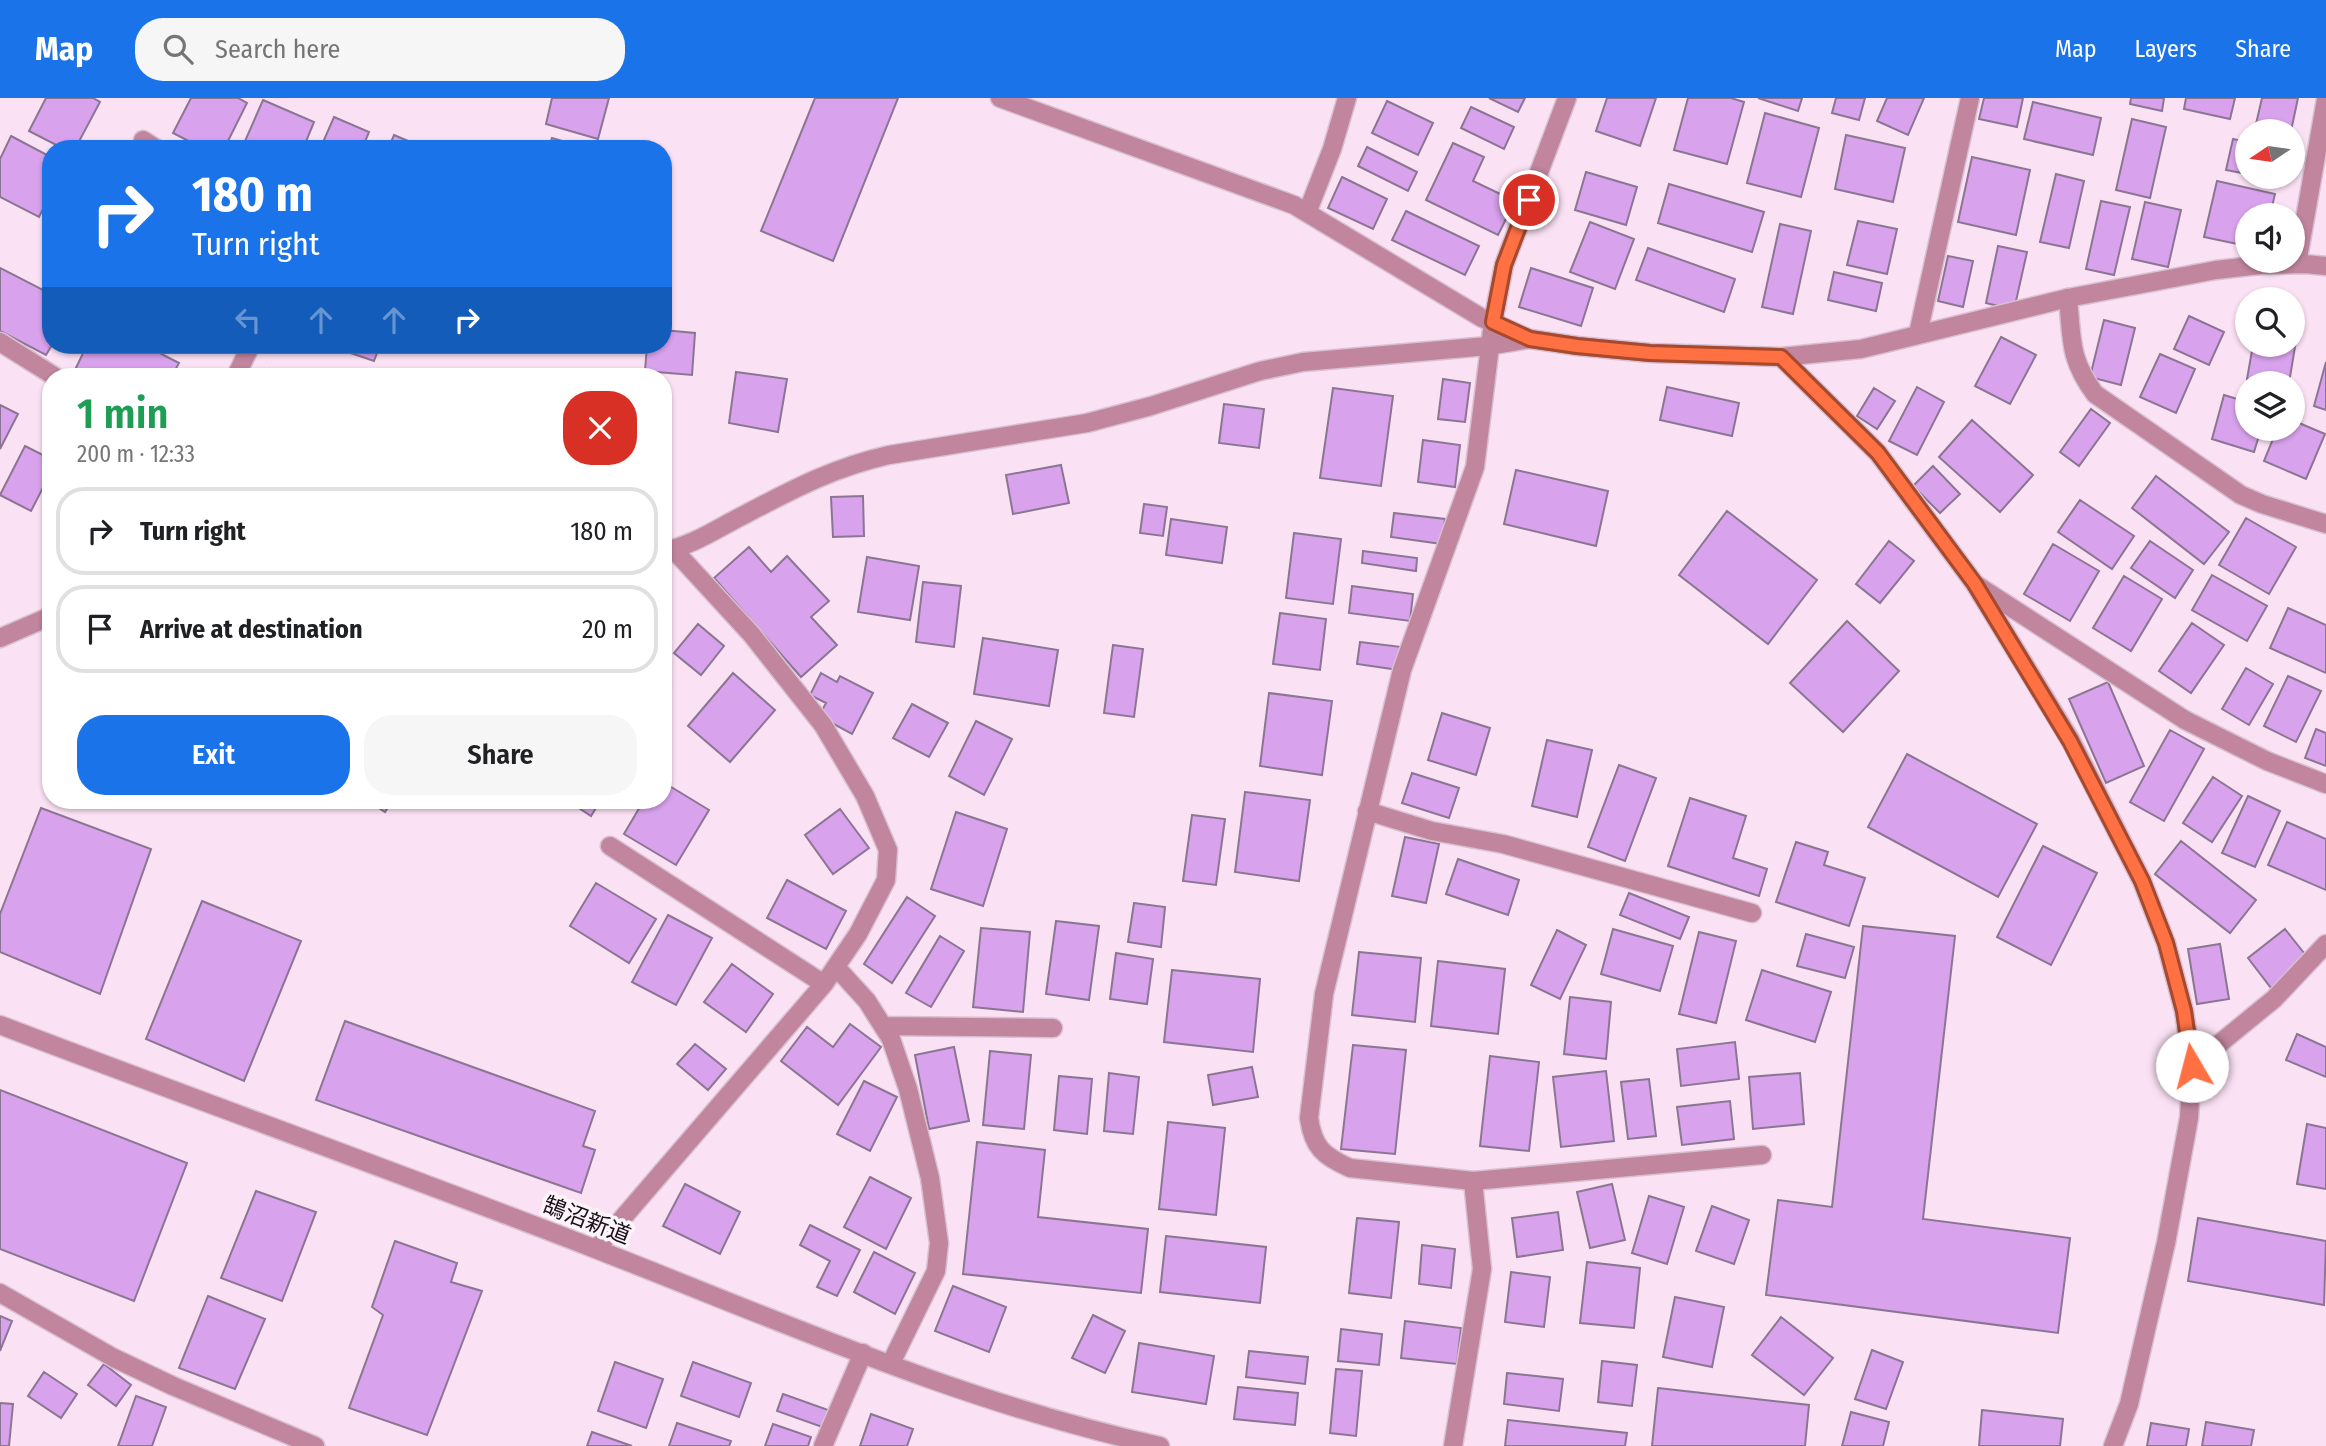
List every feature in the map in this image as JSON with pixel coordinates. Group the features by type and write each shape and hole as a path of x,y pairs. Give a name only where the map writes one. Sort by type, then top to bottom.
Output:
{"street":[{"path":"1000,98 1294,205 1401,272 1493,322 1530,339 1577,346 1650,353 1781,357 1861,349 2067,298 2235,268"},
{"path":"1307,213 1332,149 1347,98"},
{"path":"1567,98 1504,265 1488,346 1475,467 1402,670 1367,811 1324,994 1309,1118 1311,1134 1321,1152 1350,1168 1473,1181 1762,1155"},
{"path":"1918,334 1970,98"},
{"path":"2305,218 2326,99"},
{"path":"2305,265 2326,266"},
{"path":"2067,298 2071,347 2080,374 2095,394 2241,495 2326,524"},
{"path":"672,548 828,472 859,461 1087,423 1261,371 1303,362 1488,346 1530,339"},
{"path":"0,342 42,368"},
{"path":"1781,357 1878,453 1975,584 2070,741 2142,881 2166,943 2184,1011 2192,1066 2189,1118 2166,1243 2129,1404 2113,1446"},
{"path":"596,1249 824,984 858,934 886,880 888,850 865,796 823,725 752,635 672,554"},
{"path":"1975,584 2185,720 2267,761 2326,784"},
{"path":"0,638 42,620"},
{"path":"1367,811 1432,831 1503,844 1752,913"},
{"path":"610,846 824,984"},
{"path":"2192,1066 2274,999 2326,944"},
{"path":"836,967 867,1000 891,1039 908,1089 930,1178 939,1243 936,1270 891,1363"},
{"name":"鵠沼新道","path":"0,1025 596,1249 863,1353 1004,1404 1077,1427 1160,1446"},
{"path":"883,1026 1053,1028"},
{"path":"1453,1446 1482,1269 1473,1181"},
{"path":"0,1293 114,1358 173,1386 316,1446"},
{"path":"823,1446 863,1353"}],"building":[{"path":"46,98 93,98 100,102 80,140 46,140 29,131"},
{"path":"191,98 238,98 247,103 228,140 187,140 173,133"},
{"path":"552,98 609,98 598,139 546,124"},
{"path":"815,98 898,98 833,261 761,231"},
{"path":"1489,98 1525,98 1518,112"},
{"path":"1607,98 1656,98 1640,146 1596,131"},
{"path":"1688,98 1731,98 1744,102 1727,164 1674,150"},
{"path":"1758,98 1802,98 1798,111"},
{"path":"1836,98 1865,98 1859,120 1832,113"},
{"path":"1887,98 1924,98 1908,135 1877,121"},
{"path":"1984,98 2023,98 2017,127 1979,119"},
{"path":"2131,98 2164,98 2162,111 2130,104"},
{"path":"2186,98 2235,98 2230,119 2184,109"},
{"path":"2262,98 2298,98 2294,119 2257,119"},
{"path":"263,100 314,122 307,140 246,140"},
{"path":"1387,101 1433,123 1418,155 1372,133"},
{"path":"2033,102 2101,118 2093,155 2024,139"},
{"path":"1471,107 1514,127 1504,149 1461,128"},
{"path":"1765,113 1819,128 1801,197 1747,183"},
{"path":"334,117 369,132 366,140 324,140"},
{"path":"2132,119 2166,127 2150,198 2116,190"},
{"path":"394,135 406,140 392,140"},
{"path":"1846,135 1905,148 1893,202 1835,189"},
{"path":"11,136 42,152 42,211 39,217 0,197 0,159"},
{"path":"2233,139 2235,139 2235,172 2226,170"},
{"path":"1453,143 1484,157 1473,181 1515,201 1498,235 1426,200"},
{"path":"1367,147 1417,172 1408,191 1358,166"},
{"path":"1972,157 2030,170 2016,235 1958,222"},
{"path":"1586,172 1637,187 1626,225 1575,210"},
{"path":"2056,174 2084,181 2069,248 2040,242"},
{"path":"1342,177 1387,199 1373,229 1328,208"},
{"path":"2217,181 2235,185 2235,189 2253,189 2275,194 2273,203 2235,203 2235,243 2204,237"},
{"path":"1669,184 1764,212 1752,252 1658,223"},
{"path":"2101,201 2130,207 2114,275 2086,269"},
{"path":"2145,202 2181,210 2168,267 2132,259"},
{"path":"1406,211 1479,246 1465,275 1392,240"},
{"path":"1858,221 1897,229 1887,274 1847,265"},
{"path":"1590,222 1634,239 1615,289 1570,272"},
{"path":"1780,224 1811,231 1793,314 1762,307"},
{"path":"1998,246 2027,252 2014,310 1986,303"},
{"path":"1648,248 1735,279 1724,312 1636,280"},
{"path":"1948,256 1973,261 1963,307 1938,301"},
{"path":"0,268 42,289 42,353 0,331"},
{"path":"1531,268 1593,288 1581,326 1519,307"},
{"path":"1834,272 1882,283 1876,311 1828,300"},
{"path":"2189,316 2224,332 2209,365 2174,349"},
{"path":"2104,320 2135,328 2121,385 2090,377"},
{"path":"672,331 695,333 692,375 672,373 672,368 645,368 646,354 672,354"},
{"path":"2001,337 2036,355 2010,404 1975,386"},
{"path":"83,354 162,354 179,363 176,368 76,368"},
{"path":"353,354 377,354 374,361"},
{"path":"2160,354 2195,369 2176,413 2140,397"},
{"path":"2251,357 2293,357 2291,371 2248,371"},
{"path":"2326,362 2326,410 2314,406"},
{"path":"736,372 787,379 778,432 729,423"},
{"path":"1443,379 1470,383 1465,422 1438,419"},
{"path":"1667,387 1739,403 1732,436 1660,420"},
{"path":"1917,387 1944,402 1917,455 1889,441"},
{"path":"1333,388 1393,396 1381,486 1320,478"},
{"path":"1874,388 1895,401 1877,429 1857,416"},
{"path":"2224,395 2235,398 2235,441 2257,441 2254,452 2212,439"},
{"path":"1224,404 1264,409 1259,448 1219,443"},
{"path":"0,405 18,414 0,449"},
{"path":"2091,409 2110,423 2079,466 2060,452"},
{"path":"1972,420 2033,475 2000,512 1939,457"},
{"path":"2305,426 2325,434 2306,479 2264,461 2272,441 2305,441"},
{"path":"1423,440 1460,445 1455,487 1418,482"},
{"path":"25,446 42,454 42,490 31,511 0,495"},
{"path":"1061,465 1069,503 1013,514 1006,475"},
{"path":"1933,466 1960,494 1940,513 1913,486"},
{"path":"1516,470 1608,491 1596,546 1504,524"},
{"path":"2156,476 2229,532 2204,564 2132,508"},
{"path":"863,496 864,536 833,537 831,497"},
{"path":"2080,500 2134,536 2112,569 2058,532"},
{"path":"1144,504 1167,507 1163,536 1140,533"},
{"path":"1727,511 1817,580 1768,644 1679,575"},
{"path":"1394,513 1445,519 1442,544 1391,537"},
{"path":"2246,518 2296,547 2269,594 2219,565"},
{"path":"1171,519 1227,527 1222,563 1166,555"},
{"path":"1294,533 1341,539 1333,604 1286,598"},
{"path":"1889,541 1914,561 1880,603 1856,584"},
{"path":"2150,541 2193,570 2175,598 2131,568"},
{"path":"2053,544 2099,571 2070,621 2024,594"},
{"path":"749,547 771,572 787,556 829,601 811,617 837,645 801,677 714,578"},
{"path":"1363,551 1417,558 1416,571 1362,563"},
{"path":"867,557 919,566 910,620 858,612"},
{"path":"2212,575 2267,606 2247,641 2192,610"},
{"path":"2124,576 2162,599 2131,651 2093,628"},
{"path":"923,582 961,586 954,647 916,642"},
{"path":"1352,586 1413,594 1410,621 1349,613"},
{"path":"2288,608 2326,625 2326,673 2270,648"},
{"path":"1280,613 1326,619 1320,670 1273,664"},
{"path":"1847,621 1899,671 1843,732 1790,683"},
{"path":"2192,623 2224,645 2191,693 2159,671"},
{"path":"698,624 724,646 701,675 674,653"},
{"path":"983,638 1058,650 1049,706 974,694"},
{"path":"1360,642 1402,647 1399,670 1357,664"},
{"path":"1113,645 1143,649 1134,717 1104,713"},
{"path":"2246,668 2273,684 2249,725 2222,709"},
{"path":"733,673 775,710 730,762 688,726"},
{"path":"821,673 837,682 840,676 873,693 852,734 819,716 826,703 810,695"},
{"path":"2288,676 2321,691 2296,742 2264,726"},
{"path":"2108,682 2144,766 2106,783 2069,699"},
{"path":"1269,693 1332,701 1322,775 1260,766"},
{"path":"912,704 948,723 929,757 893,738"},
{"path":"1442,713 1490,728 1476,775 1428,760"},
{"path":"976,721 1012,739 984,795 949,776"},
{"path":"2316,729 2326,733 2326,766 2305,758"},
{"path":"2170,730 2204,749 2164,821 2130,802"},
{"path":"1547,740 1592,750 1577,817 1532,806"},
{"path":"1907,754 2037,824 1998,897 1868,827"},
{"path":"1619,765 1656,778 1625,861 1588,847"},
{"path":"1412,773 1459,788 1449,818 1402,803"},
{"path":"2213,777 2242,796 2212,842 2183,823"},
{"path":"672,787 709,810 676,865 624,834 639,809 672,809"},
{"path":"1245,792 1310,800 1299,881 1235,872"},
{"path":"2248,796 2280,811 2255,867 2222,853"},
{"path":"1690,798 1746,816 1733,858 1767,869 1759,896 1668,866"},
{"path":"41,808 151,849 100,994 0,952 0,914"},
{"path":"580,809 595,809 591,816"},
{"path":"840,809 869,848 833,874 805,835"},
{"path":"956,812 1007,829 983,906 931,889"},
{"path":"1192,815 1225,819 1216,885 1183,881"},
{"path":"2287,822 2326,839 2326,890 2268,865"},
{"path":"1405,837 1439,844 1426,903 1392,896"},
{"path":"2181,841 2256,900 2230,933 2155,874"},
{"path":"1796,842 1828,852 1824,865 1865,878 1849,926 1776,902"},
{"path":"2043,846 2097,873 2051,965 1997,937"},
{"path":"1458,859 1519,880 1508,915 1446,894"},
{"path":"787,880 846,911 826,949 767,918"},
{"path":"596,883 656,919 629,963 570,926"},
{"path":"1629,893 1689,917 1680,939 1620,915"},
{"path":"907,897 935,916 892,983 864,964"},
{"path":"202,901 301,941 244,1081 146,1039"},
{"path":"1134,903 1165,907 1161,947 1128,942"},
{"path":"668,915 712,938 676,1005 632,982"},
{"path":"1056,921 1099,926 1089,1000 1046,994"},
{"path":"1863,926 1955,936 1923,1219 2070,1238 2058,1333 1766,1295 1778,1200 1832,1207"},
{"path":"981,928 1030,932 1023,1012 973,1007"},
{"path":"1613,929 1673,946 1660,991 1601,974"},
{"path":"2285,929 2308,958 2271,988 2248,958"},
{"path":"1557,930 1586,945 1560,999 1531,985"},
{"path":"1699,932 1736,941 1716,1023 1679,1014"},
{"path":"1806,934 1854,947 1845,978 1797,966"},
{"path":"940,936 964,951 931,1007 906,993"},
{"path":"2220,944 2229,999 2197,1004 2188,949"},
{"path":"1359,952 1421,958 1415,1022 1352,1015"},
{"path":"1116,953 1153,959 1147,1004 1110,999"},
{"path":"1438,961 1505,969 1498,1034 1431,1026"},
{"path":"732,964 773,994 746,1032 704,1002"},
{"path":"1172,970 1260,979 1253,1052 1164,1042"},
{"path":"1762,970 1831,992 1815,1042 1746,1020"},
{"path":"1570,997 1611,1002 1606,1059 1564,1054"},
{"path":"345,1021 595,1111 583,1146 595,1150 581,1193 316,1100"},
{"path":"850,1024 881,1047 838,1105 781,1061 807,1027 833,1047"},
{"path":"2297,1034 2326,1047 2326,1077 2286,1060"},
{"path":"1735,1042 1739,1079 1681,1086 1677,1049"},
{"path":"695,1044 726,1069 708,1090 677,1064"},
{"path":"1353,1045 1406,1050 1395,1154 1341,1149"},
{"path":"954,1047 969,1121 929,1129 915,1055"},
{"path":"990,1051 1031,1055 1024,1129 983,1125"},
{"path":"1490,1056 1539,1062 1529,1151 1480,1146"},
{"path":"1252,1067 1258,1097 1213,1105 1208,1075"},
{"path":"1606,1071 1614,1141 1561,1147 1553,1077"},
{"path":"1109,1073 1139,1077 1133,1134 1104,1131"},
{"path":"1800,1073 1804,1124 1753,1129 1749,1077"},
{"path":"1059,1076 1092,1079 1087,1134 1054,1130"},
{"path":"1649,1079 1656,1136 1628,1139 1621,1082"},
{"path":"864,1081 897,1097 870,1151 837,1134"},
{"path":"0,1090 187,1163 134,1301 0,1249"},
{"path":"1730,1101 1734,1139 1682,1145 1677,1107"},
{"path":"1168,1122 1225,1128 1216,1215 1159,1209"},
{"path":"2307,1124 2326,1128 2326,1189 2297,1184"},
{"path":"977,1142 1045,1150 1038,1217 1148,1229 1141,1293 963,1274"},
{"path":"870,1177 911,1198 886,1249 844,1227"},
{"path":"685,1184 740,1212 720,1254 663,1226"},
{"path":"1612,1184 1625,1240 1590,1248 1577,1192"},
{"path":"256,1191 316,1212 282,1301 221,1278"},
{"path":"1649,1196 1684,1207 1667,1264 1632,1253"},
{"path":"1712,1206 1749,1220 1734,1264 1696,1251"},
{"path":"1558,1212 1563,1250 1517,1257 1512,1218"},
{"path":"1357,1218 1399,1222 1391,1298 1349,1293"},
{"path":"2198,1218 2326,1241 2324,1305 2188,1281"},
{"path":"810,1225 860,1250 837,1296 817,1287 830,1261 800,1245"},
{"path":"1166,1236 1266,1247 1260,1303 1160,1292"},
{"path":"395,1241 457,1263 451,1282 482,1291 427,1435 349,1408 383,1315 372,1307"},
{"path":"1422,1245 1455,1249 1451,1288 1419,1284"},
{"path":"874,1252 915,1273 895,1314 854,1292"},
{"path":"1587,1262 1640,1268 1634,1328 1580,1323"},
{"path":"1511,1272 1550,1277 1544,1327 1505,1322"},
{"path":"953,1286 1006,1307 989,1352 935,1331"},
{"path":"208,1296 265,1319 235,1389 179,1368"},
{"path":"1675,1297 1724,1307 1712,1367 1663,1357"},
{"path":"1093,1315 1125,1331 1105,1373 1072,1358"},
{"path":"0,1316 12,1321 0,1351"},
{"path":"1781,1317 1833,1358 1804,1395 1752,1355"},
{"path":"1405,1321 1461,1328 1457,1364 1401,1358"},
{"path":"1341,1329 1382,1334 1379,1365 1338,1361"},
{"path":"1139,1343 1214,1356 1206,1404 1132,1392"},
{"path":"1872,1350 1903,1362 1886,1409 1855,1399"},
{"path":"1249,1351 1308,1357 1305,1384 1246,1377"},
{"path":"1602,1361 1637,1365 1632,1406 1598,1402"},
{"path":"615,1362 663,1379 646,1428 598,1411"},
{"path":"693,1362 751,1383 739,1417 681,1396"},
{"path":"104,1364 131,1385 116,1406 88,1385"},
{"path":"1336,1369 1362,1371 1356,1436 1330,1433"},
{"path":"44,1372 77,1394 61,1418 28,1396"},
{"path":"1507,1373 1563,1379 1559,1411 1504,1404"},
{"path":"1238,1387 1298,1393 1295,1425 1234,1419"},
{"path":"1658,1388 1809,1405 1805,1446 1652,1446"},
{"path":"783,1394 831,1411 825,1428 777,1411"},
{"path":"136,1396 166,1407 152,1446 118,1446"},
{"path":"0,1403 13,1404 9,1446 0,1446"},
{"path":"1982,1410 2063,1419 2060,1446 1979,1446"},
{"path":"1851,1412 1889,1422 1883,1446 1842,1446"},
{"path":"871,1414 913,1429 907,1446 860,1446"},
{"path":"1508,1420 1627,1433 1625,1446 1505,1446"},
{"path":"2206,1422 2254,1430 2251,1446 2202,1446"},
{"path":"677,1423 731,1441 729,1446 669,1446"},
{"path":"2151,1423 2189,1429 2186,1446 2147,1446"},
{"path":"773,1424 811,1437 808,1446 765,1446"},
{"path":"592,1432 632,1446 587,1446"}],"route":[{"path":"1529,200 1504,265 1493,322 1530,339 1577,346 1650,353 1781,357 1878,453 1975,584 2070,741 2142,881 2166,943 2184,1011 2192,1066"}]}
